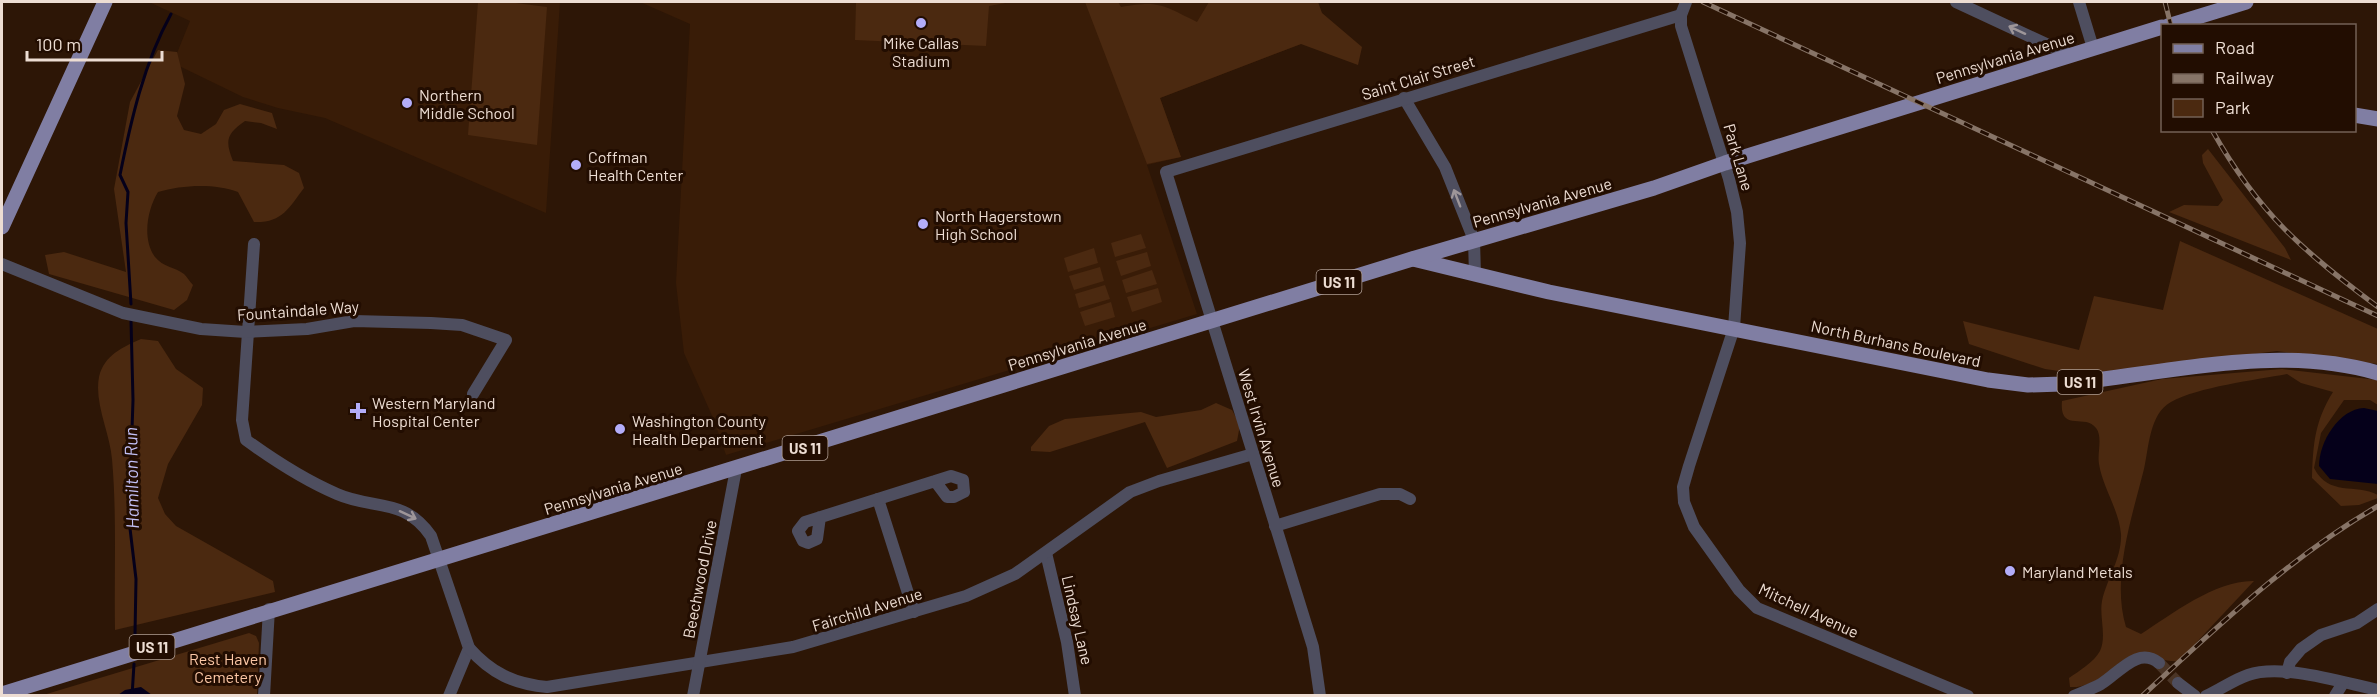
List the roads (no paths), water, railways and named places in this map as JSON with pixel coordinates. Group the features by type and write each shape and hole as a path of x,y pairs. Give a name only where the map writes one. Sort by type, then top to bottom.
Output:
{"main road":[{"path":"2,227 105,2"},
{"path":"2174,24 2240,3"},
{"path":"2209,24 2240,3"},
{"name":"Pennsylvania Avenue","path":"2,694 269,609 439,561 1412,259 1654,188 1725,163 2070,55 2158,30"},
{"path":"2356,115 2379,119"},
{"name":"North Burhans Boulevard","path":"1412,259 1550,292 1988,380 2028,385 2062,384 2280,359 2350,365 2379,373"}],"street":[{"path":"1681,15 1686,2"},
{"path":"1956,2 2070,55"},
{"path":"2079,2 2093,48"},
{"name":"Saint Clair Street","path":"1166,172 1681,15"},
{"name":"Park Lane","path":"1681,15 1681,26 1725,163 1737,212 1740,243 1734,328"},
{"path":"1404,98 1445,167 1474,240 1475,275"},
{"name":"West Irvin Avenue","path":"1166,172 1313,647 1320,696"},
{"path":"254,244 246,333 242,420 246,440 287,469 339,495 404,512 420,520 431,536 469,648 449,696"},
{"name":"Fountaindale Way","path":"2,264 123,313 201,329 246,333 307,329 354,321 462,325 506,340 473,394"},
{"name":"Mitchell Avenue","path":"1734,328 1683,487 1684,502 1694,527 1739,591 1757,608 1968,696"},
{"name":"Fairchild Avenue","path":"469,648 483,664 509,680 571,690 699,663 819,642 993,586 1046,553 1130,492 1159,481 1253,454"},
{"name":"Beechwood Drive","path":"693,696 736,469"},
{"path":"820,517 935,481"},
{"path":"1275,526 1380,494 1400,494 1410,499"},
{"path":"878,499 914,612"},
{"name":"Lindsay Lane","path":"1046,553 1067,642 1076,696"},
{"path":"264,696 269,609"},
{"path":"2287,673 2290,662 2320,635 2357,622 2379,609"},
{"path":"2074,696 2101,684 2138,658 2146,657 2160,663"},
{"path":"2206,696 2249,674 2287,673 2379,690"},
{"path":"2178,683 2194,696"},
{"path":"2335,696 2343,683"}],"waterway":[{"name":"Hamilton Run","path":"131,304 126,223 128,192 120,175 146,72 171,14"},
{"name":"Hamilton Run","path":"131,321 133,400 129,520 136,579 135,634"},
{"name":"Hamilton Run","path":"132,696 134,664"}],"tunnel":[{"path":"2159,663 2178,683"}],"railway":[{"path":"1703,2 2378,316"},
{"path":"2165,2 2170,24"},
{"path":"2213,132 2247,185 2265,208 2305,249 2378,307"},
{"path":"2142,696 2255,594 2315,547 2378,506"}],"place":[{"name":"Mike Callas Stadium","path":"921,23"},
{"name":"Northern Middle School","path":"407,103"},
{"name":"Coffman Health Center","path":"576,165"},
{"name":"North Hagerstown High School","path":"923,224"},
{"name":"Western Maryland Hospital Center","path":"358,411"},
{"name":"Washington County Health Department","path":"620,429"},
{"name":"Maryland Metals","path":"2010,571"}],"park label":[{"name":"Rest Haven Cemetery","path":"228,667"}]}
